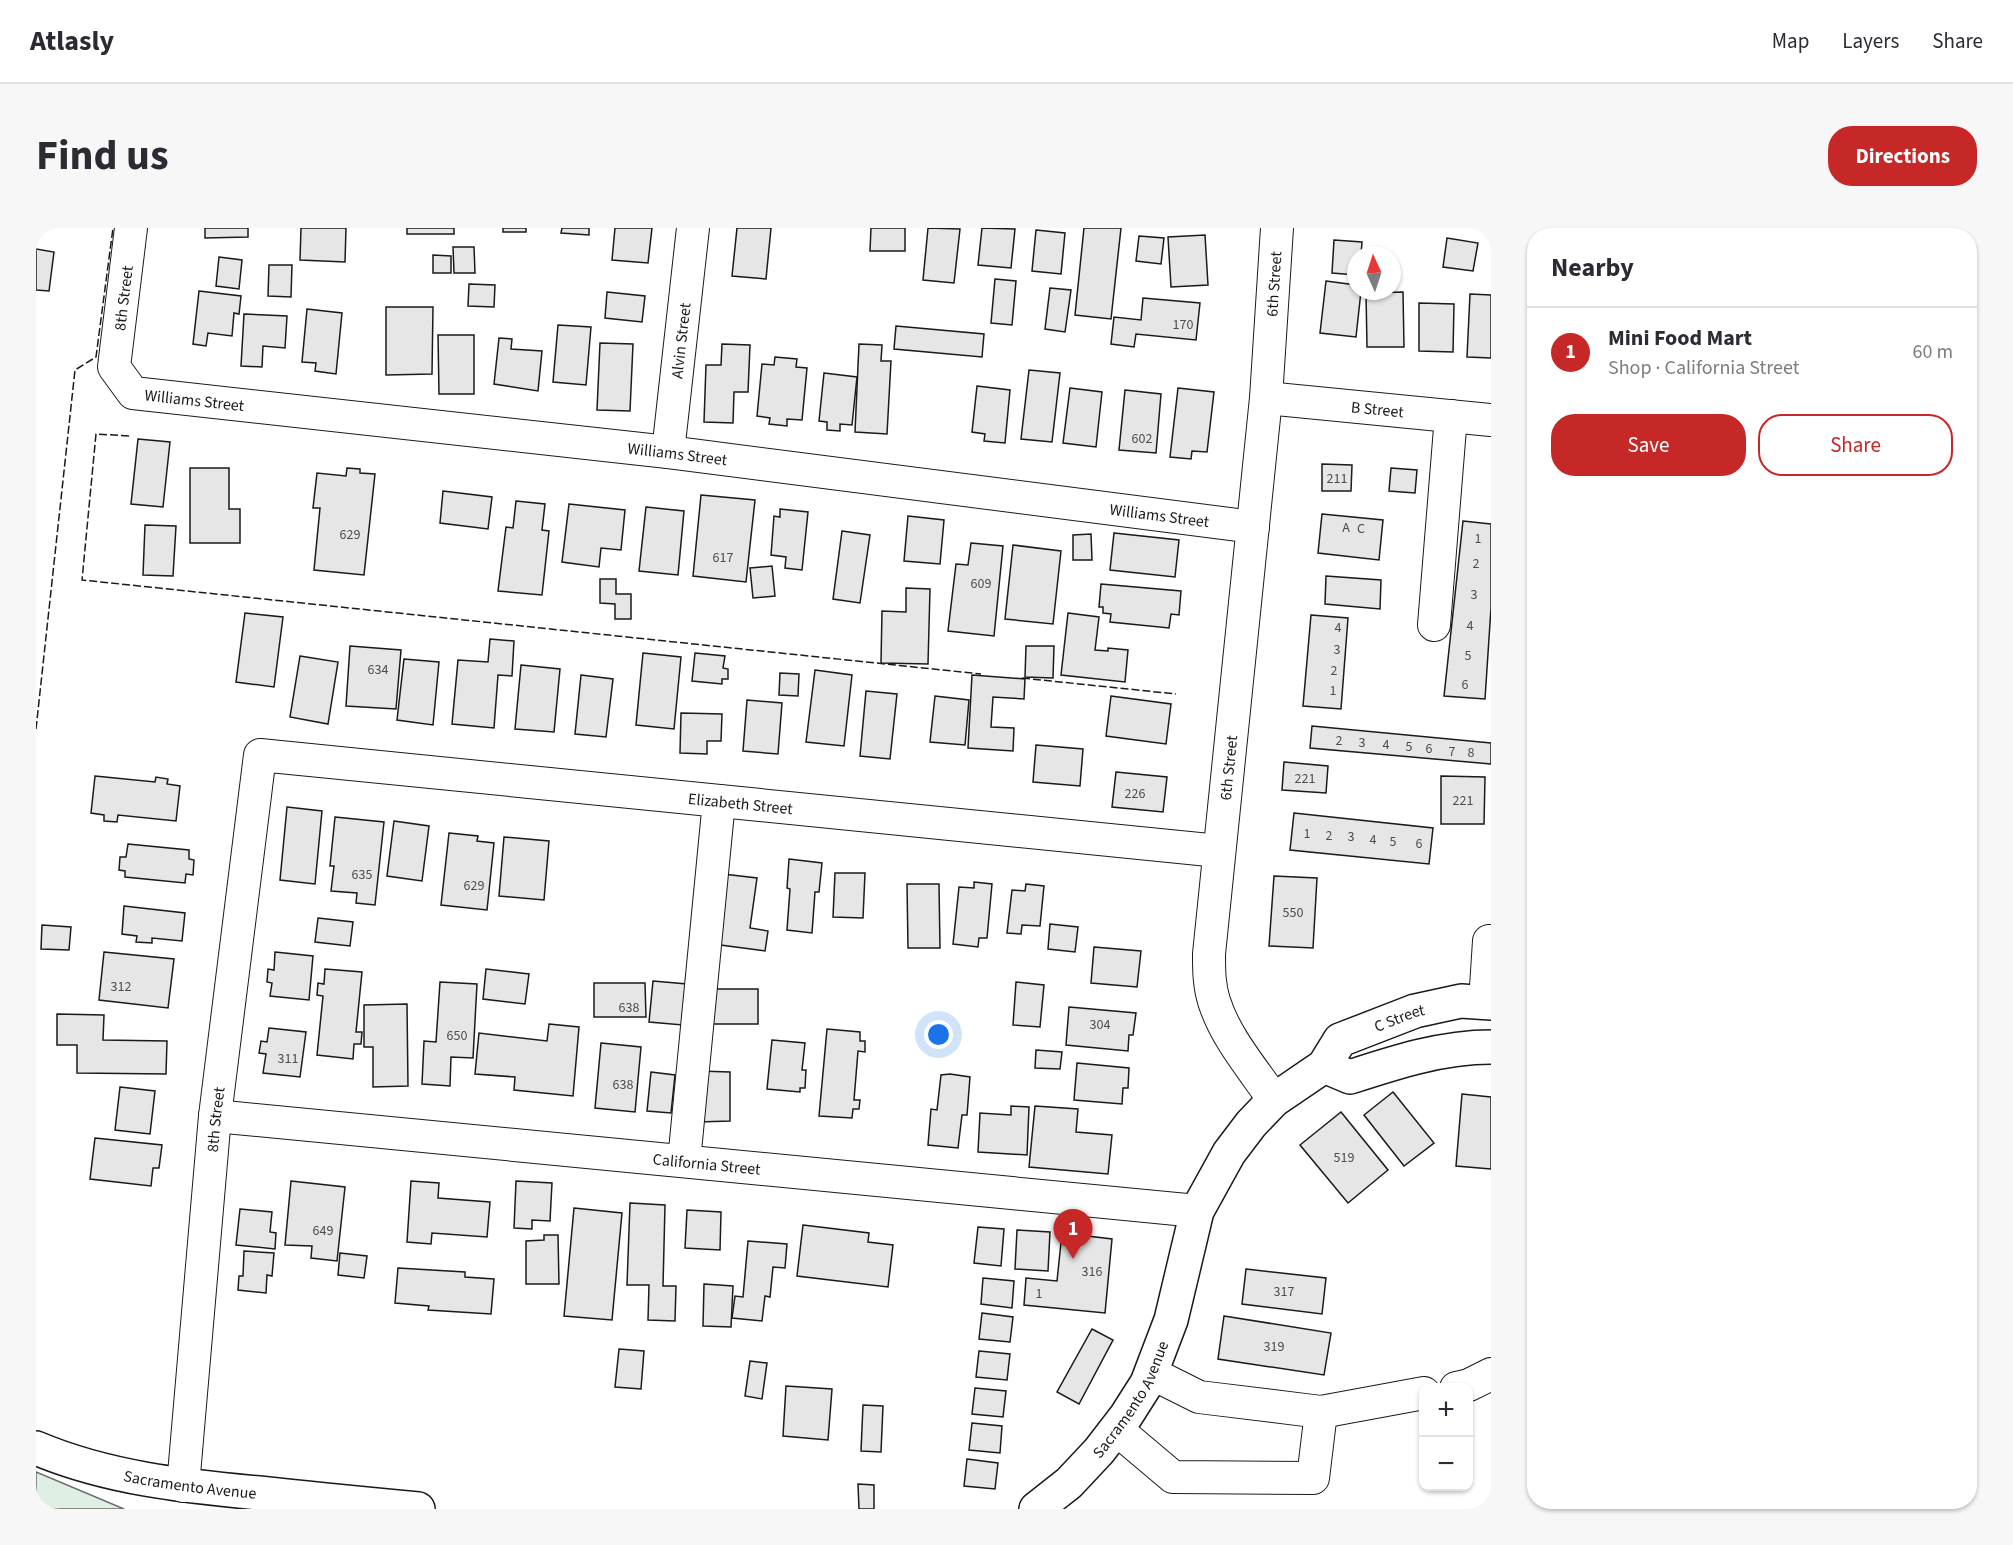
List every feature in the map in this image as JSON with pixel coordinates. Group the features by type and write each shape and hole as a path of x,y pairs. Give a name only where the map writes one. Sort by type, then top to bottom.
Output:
{"main road":[{"name":"C Street","path":"1274,1100 1324,1066 1341,1040 1415,1011 1461,1001 1488,1002"},
{"path":"1324,1066 1350,1077 1410,1058 1471,1047 1491,1047"},
{"path":"1197,1211 1229,1153 1251,1124 1274,1100"},
{"name":"Sacramento Avenue","path":"1036,1509 1069,1483 1099,1451 1136,1399 1151,1373 1171,1320 1197,1211"},
{"name":"Sacramento Avenue","path":"36,1448 112,1472 183,1486 418,1509"}],"street":[{"name":"8th Street","path":"114,367 131,228"},
{"name":"Alvin Street","path":"668,452 693,228"},
{"name":"6th Street","path":"1274,1100 1222,1021 1209,978 1209,954 1266,399 1277,228"},
{"name":"Williams Street","path":"114,367 133,393 668,452 1252,527"},
{"name":"B Street","path":"1266,399 1491,420"},
{"path":"1434,625 1451,416"},
{"name":"8th Street","path":"183,1486 215,1116 260,755"},
{"name":"Elizabeth Street","path":"260,755 1219,852"},
{"path":"684,1161 719,801"},
{"path":"1488,1002 1489,941 1491,942"},
{"name":"California Street","path":"215,1116 1197,1211"},
{"path":"1151,1373 1199,1397 1321,1412 1419,1395"},
{"path":"1472,1383 1491,1374"},
{"path":"1116,1429 1173,1477 1313,1478 1321,1412"}],"green space":[{"path":"36,1472 124,1509 36,1509"}],"building":[{"path":"205,228 248,228 248,237 205,238"},
{"path":"301,228 346,228 345,262 300,260"},
{"path":"407,228 454,228 454,234 407,234"},
{"path":"503,228 526,228 526,232 503,232"},
{"path":"562,228 589,228 589,235 561,233"},
{"path":"615,228 652,228 648,263 612,260"},
{"path":"737,228 771,228 766,279 732,276"},
{"path":"871,228 905,228 905,251 870,251"},
{"path":"928,228 960,229 954,283 923,280"},
{"path":"982,228 1015,229 1011,268 978,265"},
{"path":"1084,228 1121,228 1111,319 1075,315"},
{"path":"1036,230 1065,233 1061,274 1032,271"},
{"path":"1205,235 1208,285 1171,287 1168,237"},
{"path":"1139,236 1164,238 1161,264 1136,261"},
{"path":"1447,238 1478,243 1473,271 1443,267"},
{"path":"1334,240 1362,242 1362,246 1347,246 1347,274 1332,273"},
{"path":"453,247 474,247 475,273 454,273"},
{"path":"36,249 54,252 49,291 36,290"},
{"path":"433,255 451,256 451,273 433,273"},
{"path":"219,257 242,260 239,289 216,286"},
{"path":"269,265 292,265 291,297 268,296"},
{"path":"995,279 1016,281 1012,325 991,323"},
{"path":"1326,281 1347,284 1347,300 1360,300 1356,337 1320,333"},
{"path":"469,284 495,285 494,307 468,306"},
{"path":"1050,288 1071,290 1065,332 1045,329"},
{"path":"199,291 241,296 239,314 234,313 232,336 208,333 206,346 193,344"},
{"path":"607,292 645,296 642,322 605,318"},
{"path":"1401,292 1403,292 1404,347 1367,347 1366,300 1401,300"},
{"path":"1470,294 1491,295 1491,358 1467,357"},
{"path":"1143,298 1200,303 1196,340 1136,334 1134,347 1111,344 1114,317 1141,320"},
{"path":"1419,303 1454,304 1453,352 1419,351"},
{"path":"386,307 433,307 432,374 386,375"},
{"path":"307,309 342,313 336,374 315,371 316,363 302,362"},
{"path":"244,314 287,316 285,348 263,346 262,367 241,366"},
{"path":"558,325 591,327 586,385 553,382"},
{"path":"896,326 984,334 982,357 894,349"},
{"path":"438,335 474,335 474,394 439,394"},
{"path":"499,338 512,339 511,349 542,351 538,391 494,384"},
{"path":"600,343 633,344 630,411 597,410"},
{"path":"722,344 750,345 748,392 734,392 733,423 704,422 706,365 721,365"},
{"path":"859,344 882,345 881,361 891,361 887,434 855,432"},
{"path":"775,357 797,359 796,367 807,368 802,420 787,419 787,426 769,424 770,418 757,416 762,364 774,365"},
{"path":"1029,370 1060,373 1052,442 1021,439"},
{"path":"824,373 857,377 852,425 840,424 840,431 827,430 827,422 819,421"},
{"path":"977,386 1010,390 1005,443 984,441 985,434 972,432"},
{"path":"1070,388 1102,392 1096,447 1063,443"},
{"path":"1178,388 1214,392 1207,452 1192,451 1191,459 1170,457"},
{"path":"1125,390 1161,394 1156,453 1119,450"},
{"path":"138,439 170,442 163,507 131,504"},
{"path":"1322,464 1352,465 1351,491 1322,491"},
{"path":"190,468 229,468 229,509 240,509 240,543 190,543"},
{"path":"347,468 360,469 360,473 375,474 364,575 314,570 320,508 313,508 317,473 346,476"},
{"path":"1391,468 1417,470 1415,493 1389,491"},
{"path":"443,491 492,497 488,529 440,523"},
{"path":"701,495 755,500 746,582 693,576"},
{"path":"516,501 545,504 542,530 549,531 542,595 498,591 506,527 513,528"},
{"path":"569,504 625,510 621,550 601,548 599,567 562,562"},
{"path":"646,507 684,511 678,575 639,571"},
{"path":"780,509 808,512 802,570 785,568 786,557 771,555 774,516 780,517"},
{"path":"1322,514 1383,520 1379,560 1318,553"},
{"path":"908,516 944,520 940,564 904,561"},
{"path":"1463,521 1491,524 1491,608 1485,699 1444,696"},
{"path":"145,525 176,526 173,576 143,575"},
{"path":"842,531 870,535 860,603 833,599"},
{"path":"1114,533 1179,540 1175,577 1110,570"},
{"path":"1091,534 1092,560 1073,560 1073,535"},
{"path":"971,543 1003,546 994,636 948,631 956,564 968,565"},
{"path":"1013,545 1061,551 1053,624 1005,619"},
{"path":"772,566 775,596 753,598 750,568"},
{"path":"1326,576 1381,580 1380,609 1325,604"},
{"path":"600,579 616,579 616,594 631,594 631,619 615,619 615,604 600,603"},
{"path":"1101,584 1181,591 1179,615 1171,614 1169,628 1110,622 1111,614 1103,613 1103,607 1099,607"},
{"path":"906,588 930,589 928,664 881,663 882,611 906,612"},
{"path":"245,613 283,617 274,687 236,682"},
{"path":"1068,613 1099,617 1095,650 1108,651 1108,648 1128,650 1125,682 1061,675"},
{"path":"1311,615 1348,618 1341,709 1303,706"},
{"path":"490,639 514,641 512,676 498,675 494,728 452,724 458,660 488,662"},
{"path":"350,646 401,650 396,709 346,706"},
{"path":"1026,646 1054,646 1053,678 1025,677"},
{"path":"643,653 681,657 674,729 636,725"},
{"path":"695,653 725,656 723,668 728,669 728,679 722,679 722,684 692,681"},
{"path":"300,656 338,662 328,724 290,717"},
{"path":"404,659 439,662 433,725 397,720"},
{"path":"521,665 560,669 554,732 515,729"},
{"path":"815,670 852,675 844,746 806,742"},
{"path":"780,673 799,674 798,696 779,695"},
{"path":"581,675 613,679 606,737 575,734"},
{"path":"972,675 1025,679 1024,699 993,697 991,727 1014,728 1013,751 968,748"},
{"path":"866,691 897,694 890,759 860,756"},
{"path":"935,696 969,700 965,745 930,742"},
{"path":"1111,696 1171,704 1166,744 1106,736"},
{"path":"747,700 782,703 778,754 743,751"},
{"path":"681,713 722,714 721,741 707,741 707,754 680,753"},
{"path":"1312,726 1491,743 1491,764 1310,748"},
{"path":"1036,745 1083,749 1080,786 1033,782"},
{"path":"1284,762 1328,766 1326,793 1282,790"},
{"path":"1116,772 1167,777 1163,812 1112,807"},
{"path":"95,776 155,782 156,777 168,779 167,784 180,786 176,821 118,815 117,822 104,821 104,815 91,813"},
{"path":"1441,776 1485,777 1484,824 1441,824"},
{"path":"287,807 322,811 315,884 280,880"},
{"path":"1294,813 1433,828 1429,864 1290,850"},
{"path":"335,817 384,822 375,905 356,903 357,893 331,891 334,866 330,866"},
{"path":"394,821 429,826 422,881 387,876"},
{"path":"449,833 478,836 477,841 494,843 487,910 441,905"},
{"path":"504,837 549,841 544,900 499,896"},
{"path":"128,844 189,850 189,859 194,860 193,875 186,874 185,883 125,877 125,871 119,870 120,857 126,857"},
{"path":"789,859 822,863 819,892 815,892 812,933 787,930 790,889 787,888"},
{"path":"835,873 865,873 863,918 833,917"},
{"path":"723,874 757,878 750,928 768,931 765,951 713,944"},
{"path":"1274,876 1317,878 1313,948 1269,946"},
{"path":"974,882 992,884 987,938 979,938 978,947 953,944 959,887 974,888"},
{"path":"907,884 939,884 940,948 908,948"},
{"path":"1026,884 1044,886 1040,926 1022,925 1021,934 1007,933 1012,890 1025,891"},
{"path":"124,906 185,913 182,941 152,938 152,943 136,942 137,936 122,934"},
{"path":"318,918 353,922 350,946 315,942"},
{"path":"1050,924 1078,927 1075,952 1048,949"},
{"path":"42,925 71,927 69,950 41,949"},
{"path":"1094,947 1141,951 1137,987 1091,983"},
{"path":"104,952 174,959 168,1008 99,1000"},
{"path":"275,952 313,956 309,1000 270,996 272,983 267,982 268,969 274,970"},
{"path":"325,969 362,972 356,1032 362,1032 361,1044 354,1044 353,1059 317,1055 323,996 317,995 318,983 324,984"},
{"path":"486,969 529,974 525,1004 483,999"},
{"path":"653,981 687,984 683,1025 649,1022"},
{"path":"440,982 477,984 473,1058 451,1057 450,1086 422,1084 424,1041 436,1042"},
{"path":"1016,982 1044,985 1040,1027 1013,1025"},
{"path":"594,983 645,983 646,1017 594,1017"},
{"path":"706,989 758,989 758,1024 706,1024"},
{"path":"407,1004 408,1086 373,1087 373,1047 364,1047 364,1005"},
{"path":"1069,1007 1136,1013 1133,1035 1129,1035 1128,1051 1066,1045"},
{"path":"57,1014 104,1015 103,1040 167,1041 166,1074 77,1073 77,1045 57,1045"},
{"path":"549,1024 579,1027 573,1096 514,1090 515,1077 475,1074 479,1033 547,1041"},
{"path":"269,1028 306,1032 300,1077 263,1073 266,1054 259,1053 261,1041 267,1042"},
{"path":"827,1029 860,1032 860,1041 865,1041 865,1052 858,1051 854,1100 860,1100 859,1109 853,1109 852,1118 819,1116"},
{"path":"772,1040 805,1043 802,1070 806,1070 805,1088 800,1088 800,1092 767,1089"},
{"path":"601,1043 641,1047 635,1112 595,1108"},
{"path":"1036,1050 1062,1052 1060,1069 1035,1068"},
{"path":"1077,1063 1129,1068 1128,1088 1123,1088 1122,1104 1074,1100"},
{"path":"698,1071 730,1072 730,1121 698,1122"},
{"path":"651,1072 675,1075 671,1113 647,1111"},
{"path":"941,1075 970,1077 967,1115 962,1115 958,1148 928,1145 931,1109 937,1110"},
{"path":"120,1087 155,1091 150,1134 115,1130"},
{"path":"1393,1092 1434,1143 1404,1166 1364,1115"},
{"path":"1462,1094 1491,1097 1491,1169 1456,1166"},
{"path":"1011,1106 1029,1107 1027,1155 978,1152 980,1113 1011,1115"},
{"path":"1035,1106 1078,1109 1076,1132 1112,1135 1108,1174 1029,1167"},
{"path":"1341,1112 1388,1170 1348,1203 1300,1145"},
{"path":"95,1138 162,1145 159,1168 153,1168 151,1186 90,1179"},
{"path":"291,1181 345,1187 337,1261 311,1258 312,1246 285,1245"},
{"path":"411,1181 439,1183 438,1198 490,1202 487,1237 432,1233 431,1244 407,1242"},
{"path":"516,1181 552,1183 550,1221 532,1220 532,1229 514,1228"},
{"path":"630,1203 665,1205 663,1286 676,1286 675,1321 648,1320 649,1285 627,1285"},
{"path":"574,1208 622,1213 612,1320 564,1316"},
{"path":"240,1209 272,1212 270,1232 276,1233 275,1249 236,1245"},
{"path":"687,1210 721,1212 720,1250 685,1248"},
{"path":"803,1225 869,1233 868,1242 893,1245 888,1287 797,1276"},
{"path":"978,1227 1004,1229 1001,1266 974,1263"},
{"path":"1017,1230 1050,1232 1048,1271 1015,1269"},
{"path":"1062,1233 1112,1239 1105,1313 1024,1305 1026,1278 1057,1281"},
{"path":"544,1235 558,1235 559,1284 526,1284 526,1241 544,1240"},
{"path":"748,1241 787,1244 785,1268 773,1267 770,1297 765,1296 762,1321 732,1318 735,1296 743,1297"},
{"path":"244,1251 274,1253 272,1276 267,1275 266,1293 238,1290 239,1276 243,1276"},
{"path":"340,1253 367,1256 364,1278 338,1275"},
{"path":"398,1268 465,1272 465,1277 494,1279 491,1314 428,1310 429,1306 395,1303"},
{"path":"1246,1269 1326,1278 1322,1314 1242,1304"},
{"path":"983,1278 1014,1281 1012,1308 981,1304"},
{"path":"704,1284 733,1286 731,1327 703,1326"},
{"path":"982,1313 1013,1317 1010,1342 979,1339"},
{"path":"1224,1316 1331,1333 1324,1375 1218,1359"},
{"path":"1092,1329 1113,1340 1079,1404 1057,1392"},
{"path":"619,1349 644,1351 641,1389 615,1387"},
{"path":"979,1351 1010,1354 1007,1380 976,1377"},
{"path":"750,1361 767,1363 762,1399 745,1396"},
{"path":"786,1386 832,1389 828,1440 783,1436"},
{"path":"975,1388 1006,1391 1003,1417 972,1414"},
{"path":"863,1405 883,1406 881,1452 861,1451"},
{"path":"972,1423 1002,1426 1000,1453 969,1450"},
{"path":"967,1459 998,1463 995,1489 964,1486"},
{"path":"858,1484 874,1485 874,1509 859,1509"}],"fence":[{"path":"36,729 75,370 96,357 113,228"},
{"path":"129,436 96,434 82,580 981,674"},
{"path":"1022,678 1176,694"}],"place":[{"name":"Mini Food Mart","path":"1073,1259"}]}
